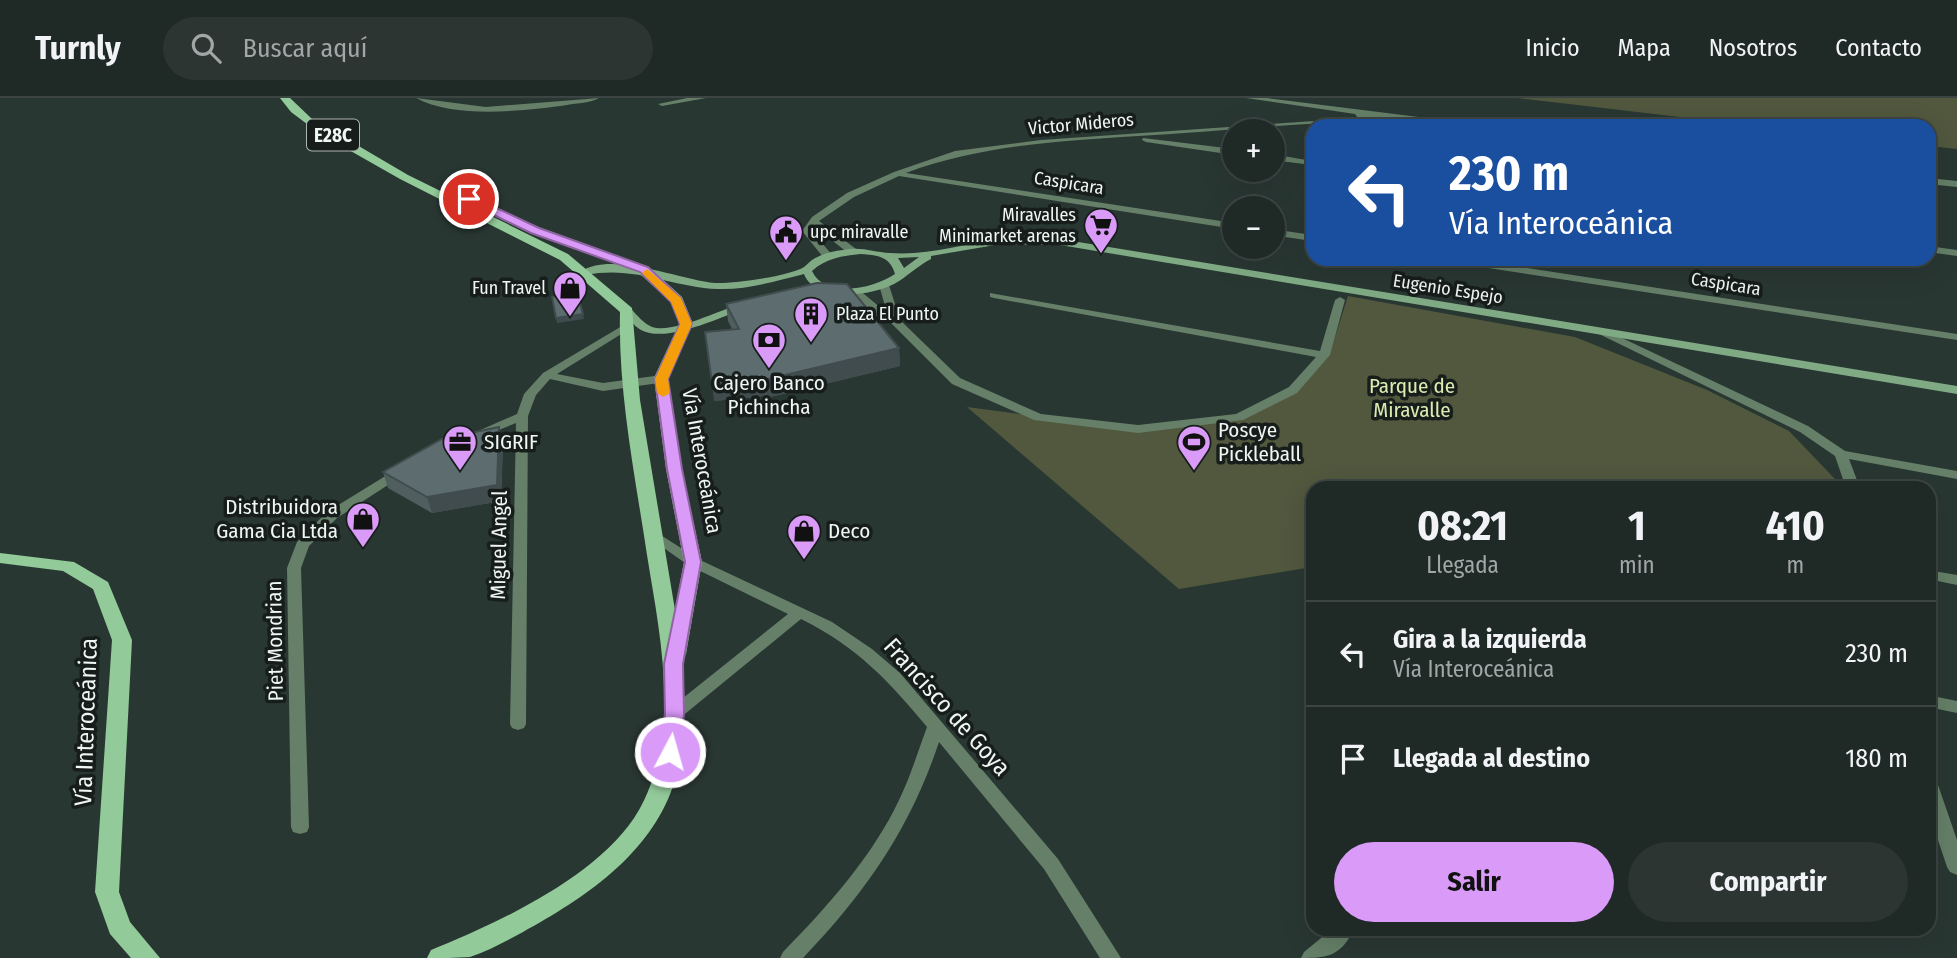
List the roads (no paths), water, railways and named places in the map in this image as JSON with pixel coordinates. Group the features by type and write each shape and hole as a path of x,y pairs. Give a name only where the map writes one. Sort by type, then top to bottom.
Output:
{"main road":[{"name":"E28C","path":"285,98 296,112 387,163"},
{"path":"387,163 417,171 535,231 644,270 677,300 686,324"},
{"path":"387,163 418,185 564,257 584,272 627,318"},
{"name":"Vía Interoceánica","path":"440,958 477,944 526,919 586,879 617,853 642,824 661,790 670,752 674,714 674,664 629,384 627,318"},
{"name":"Vía Interoceánica","path":"674,664 693,562 674,469 662,379 686,324"},
{"name":"Vía Interoceánica","path":"0,558 12,557 68,566 101,586 122,640 107,892 119,927 147,958"}],"street":[{"path":"421,98 461,107 516,110 594,98"},
{"path":"662,104 702,98"},
{"path":"1250,98 1366,116"},
{"name":"Victor Mideros","path":"1329,119 1366,116 1378,119"},
{"name":"Victor Mideros","path":"1383,119 1405,119"},
{"name":"Victor Mideros","path":"813,221 824,208 845,196 954,155 1025,144 1306,121"},
{"path":"1167,132 1161,137 1172,143"},
{"path":"1114,136 1222,150"},
{"path":"1285,159 1306,162"},
{"name":"Caspicara","path":"899,174 1222,224"},
{"path":"1936,182 1957,184"},
{"path":"584,272 601,267 644,270 687,282 717,286 748,284 807,270 817,260 827,256 809,235 807,230 813,221 852,251"},
{"path":"1285,234 1306,237"},
{"name":"Eugenio Espejo","path":"827,256 852,251 889,256 933,253 1001,241 1060,242 1957,390"},
{"path":"1936,250 1957,253"},
{"name":"Eugenio Espejo","path":"884,285 911,264 933,253"},
{"path":"889,256 900,267 900,274"},
{"name":"Caspicara","path":"1495,266 1957,337"},
{"path":"807,270 808,277 824,288"},
{"path":"811,290 824,288 855,291 884,285 895,321"},
{"path":"855,291 881,314 895,321 957,381 1038,417 1133,429 1239,417 1293,390 1324,355 1340,300"},
{"path":"994,295 1324,355"},
{"path":"627,318 646,329 664,330 762,302"},
{"name":"Miguel Angel","path":"518,724 522,416 530,394 547,374 627,318"},
{"path":"1603,332 1804,429 1841,454 1957,475"},
{"path":"547,374 603,387 662,379"},
{"path":"457,442 522,416"},
{"path":"1841,454 1851,481"},
{"name":"Piet Mondrian","path":"300,827 294,568 302,545 332,515 408,466"},
{"name":"Francisco de Goya","path":"653,534 693,562 837,632 894,677 1051,864 1111,958"},
{"path":"1936,576 1957,580"},
{"path":"674,714 800,612"},
{"path":"1936,703 1957,707"},
{"path":"790,958 829,918 871,866 906,805 936,725"},
{"path":"1936,805 1957,867"},
{"path":"1311,958 1338,936"}],"place":[{"name":"Miravalles Minimarket arenas","path":"1101,255"},
{"name":"upc miravalle","path":"786,262"},
{"name":"Fun Travel","path":"570,318"},
{"name":"Plaza El Punto","path":"811,344"},
{"name":"Cajero Banco Pichincha","path":"769,370"},
{"name":"SIGRIF","path":"460,472"},
{"name":"Poscye Pickleball","path":"1194,472"},
{"name":"Distribuidora Gama Cia Ltda","path":"363,549"},
{"name":"Deco","path":"804,561"}],"park label":[{"name":"Parque de Miravalle","path":"1412,398"}]}
